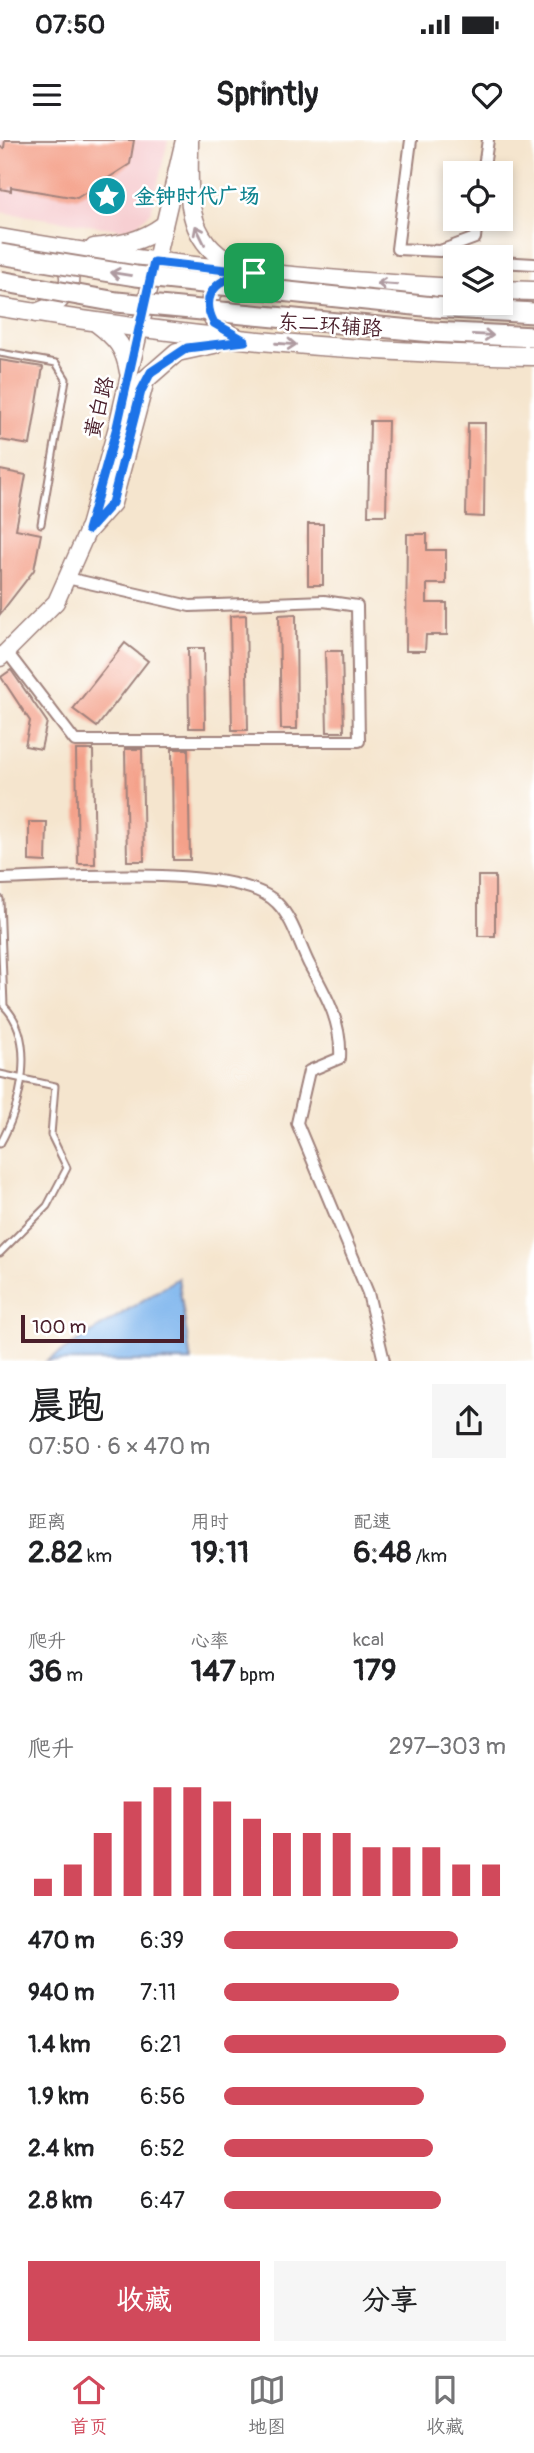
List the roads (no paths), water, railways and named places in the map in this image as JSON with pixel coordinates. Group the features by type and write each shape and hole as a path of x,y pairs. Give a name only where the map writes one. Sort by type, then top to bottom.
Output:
{"highway":[{"path":"0,254 136,276 433,307 534,313"},
{"path":"0,281 117,302 432,332 534,337"}],"main road":[{"name":"黄白路","path":"4,655 56,602 88,530 184,140"},
{"path":"190,140 189,184 197,230 206,247 226,262 254,273"},
{"path":"70,251 126,244 148,237 163,226"},
{"path":"0,238 154,262 443,288"},
{"path":"36,313 59,302 68,283 65,261 46,246"},
{"path":"245,341 214,323 210,300 214,288 222,281 233,275 254,273"},
{"path":"513,290 534,291"},
{"name":"东二环辅路","path":"0,307 97,323 245,341 428,354 534,356"},
{"path":"97,323 115,336 126,352 129,372"},
{"path":"88,530 112,503 141,391 151,372 187,348 245,341"}],"street":[{"path":"411,140 397,248 440,251 475,237 476,231"},
{"path":"485,161 488,140"},
{"path":"513,263 534,264"},
{"path":"4,655 75,741 359,741 357,606 324,601 190,606 67,578"},
{"path":"0,878 205,877 256,889 276,901 288,916 299,945 333,1008 341,1042 340,1058 309,1071 297,1123 368,1293 384,1361"}],"lane":[{"path":"0,353 56,363 66,379 41,524"},
{"path":"0,899 4,1006 12,1014 18,1031 23,1077 12,1123 0,1144"},
{"path":"0,1074 55,1086 51,1135 66,1168 47,1206 0,1253"}],"water":[{"path":"178,1278 191,1361 47,1361"}],"place":[{"name":"金钟时代广场","path":"107,196"}]}
